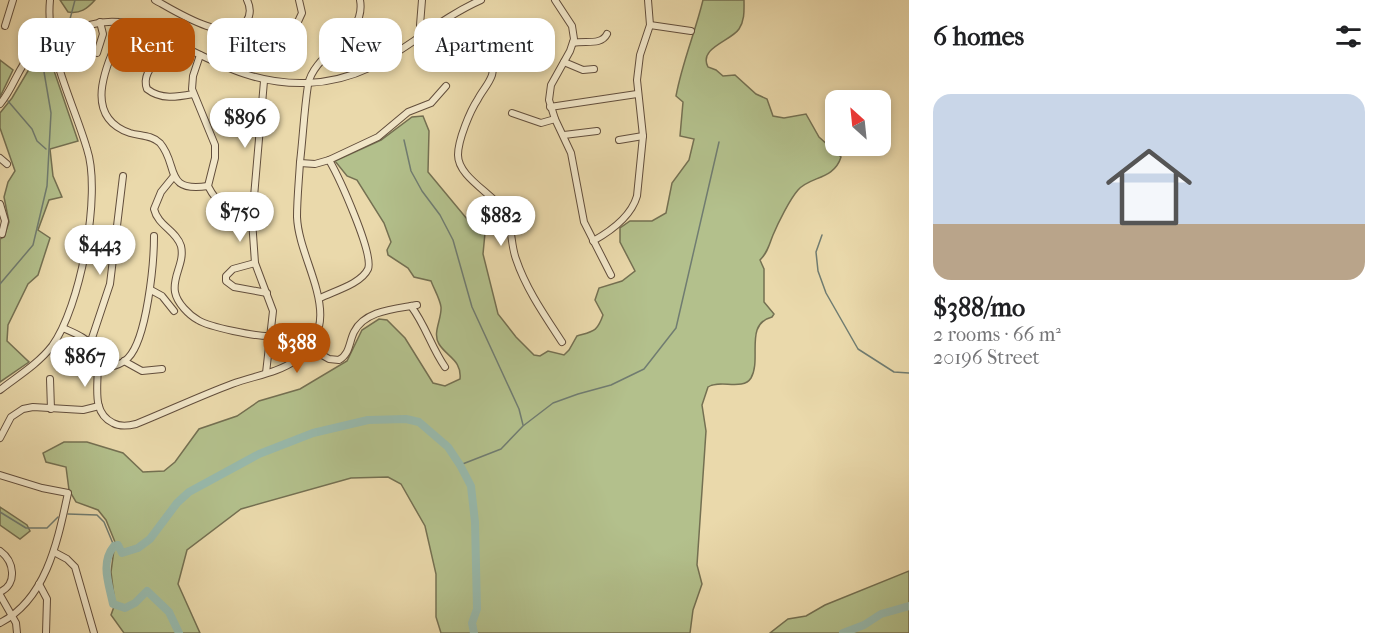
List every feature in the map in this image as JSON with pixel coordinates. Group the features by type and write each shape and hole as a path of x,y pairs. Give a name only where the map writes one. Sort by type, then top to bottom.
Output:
{"street":[{"path":"5,26 13,0"},
{"path":"50,0 51,18"},
{"path":"156,0 212,28 225,31 238,28 247,20 250,9 247,0"},
{"path":"299,0 302,13 300,18"},
{"path":"63,328 90,344 95,351 99,406 103,415 118,425 131,425 220,388 292,363 308,347 319,326 321,312 320,298 298,228 297,210 309,83 315,67 356,24 361,12 360,0"},
{"path":"419,18 422,0"},
{"path":"447,18 466,3 481,0"},
{"path":"555,0 572,26 573,43 549,90 550,107 571,153 581,213 611,275"},
{"path":"593,241 616,225 634,205 637,196 643,136 637,94 638,64 650,25 648,0"},
{"path":"97,53 103,34 100,22"},
{"path":"96,23 120,22 142,27 227,68 264,81 309,83 339,78 387,60 414,42"},
{"path":"650,25 691,31"},
{"path":"573,43 601,40 608,34"},
{"path":"200,55 193,76 193,94 215,145 215,158 208,186 222,207 252,220"},
{"path":"564,62 583,70 594,69"},
{"path":"108,63 101,86 101,97 106,114 123,130 158,141 163,147 174,176 189,187 208,186"},
{"path":"0,104 20,72"},
{"path":"0,390 44,356 63,328 79,282 84,259 93,177 88,149 62,72"},
{"path":"148,72 145,81 147,89 157,95 170,97 193,94"},
{"path":"493,72 472,111 459,148 459,161 465,173 506,214 519,266 542,312 562,342"},
{"path":"264,81 252,220 255,263 273,311 266,373"},
{"path":"300,163 315,164 329,160 383,134 408,112 430,103 446,86"},
{"path":"550,107 637,94"},
{"path":"512,113 541,123 555,119"},
{"path":"564,135 597,131"},
{"path":"619,140 643,136"},
{"path":"0,158 7,164"},
{"path":"320,298 361,277 368,268 369,260 363,238 329,160"},
{"path":"90,344 110,284 123,176"},
{"path":"174,176 161,192 154,209 159,220 177,236 181,247 182,260 175,288 180,303 189,314 205,324 260,336 271,336"},
{"path":"0,204 4,217 2,234"},
{"path":"97,368 114,366 131,354 151,290 154,236"},
{"path":"255,263 230,271 226,276 226,281 234,287 267,293"},
{"path":"151,290 162,296 174,311"},
{"path":"308,347 329,359 339,360 347,352 354,330 364,320 374,314 414,306 432,347 445,368"},
{"path":"124,361 142,371 162,369"},
{"path":"50,379 51,409"},
{"path":"0,438 16,412 33,407 83,410 99,406"},
{"path":"0,475 42,488 68,493 54,552 39,584 12,616 0,623"},
{"path":"0,551 8,559 12,572 10,584 0,594 12,616 17,633"},
{"path":"54,552 68,558 75,567 94,633"},
{"path":"39,584 46,599 46,633"}],"green space":[{"path":"60,0 95,0 83,10 68,12"},
{"path":"703,0 744,0 741,26 711,50 706,60 708,67 723,76 735,75 756,94 767,99 773,116 784,118 806,114 819,137 825,142 825,156 841,157 833,170 798,190 781,218 767,251 760,260 764,269 764,302 774,314 758,327 754,370 751,378 742,384 718,384 708,387 702,405 706,431 697,565 702,584 693,610 690,633 441,633 436,617 436,574 425,526 401,484 388,477 351,478 241,509 187,550 178,584 200,633 124,633 111,615 115,604 111,572 115,542 106,520 98,510 76,502 69,490 66,467 46,462 43,453 64,442 87,442 123,453 143,472 164,471 175,462 199,429 237,416 259,401 300,389 347,361 362,330 379,319 387,320 405,338 433,383 445,386 460,379 459,367 437,340 441,307 431,281 414,277 408,268 388,255 387,250 391,242 384,223 357,180 347,176 335,161 381,140 412,117 423,116 429,131 428,172 467,219 485,233 483,254 498,314 534,355 540,356 548,351 564,355 577,336 591,332 599,325 603,315 595,300 599,288 622,281 635,271 620,242 620,228 630,221 652,221 666,213 672,183 689,160 694,139 680,136 683,102 676,96"},
{"path":"0,60 13,70 0,97"},
{"path":"27,72 54,72 78,141 50,149 53,176 62,197 49,200 38,230 50,238 38,275 28,284 8,325 7,341 29,362 0,382 0,239 4,237 9,222 4,197 8,182 15,171 0,128 0,113"},
{"path":"0,507 27,525 30,531 20,539 0,525"},
{"path":"909,571 909,633 770,633 788,619 806,616 825,605"}],"waterway":[{"path":"70,18 75,0"},
{"path":"0,284 33,245 47,186 51,113 44,72"},
{"path":"8,101 32,129 37,141 46,149"},
{"path":"404,140 411,171 422,191 440,215 453,240 472,307 519,409 523,425"},
{"path":"460,465 501,449 523,426 553,403 611,385 644,369 676,328 719,142"},
{"path":"822,235 816,252 818,271 826,293 858,349 894,372 909,373"},
{"path":"179,633 169,612 147,591 135,603 125,608 113,604 106,567 107,559 114,546 118,545 122,553 138,548 150,539 177,503 189,492 259,454 313,433 368,420 406,419 419,422 448,447 471,486 475,522 477,609 472,623 474,633"},
{"path":"0,512 26,528 47,528 58,517"},
{"path":"68,514 97,515 104,522 114,546"},
{"path":"843,633 864,625 881,614 909,606"}]}
